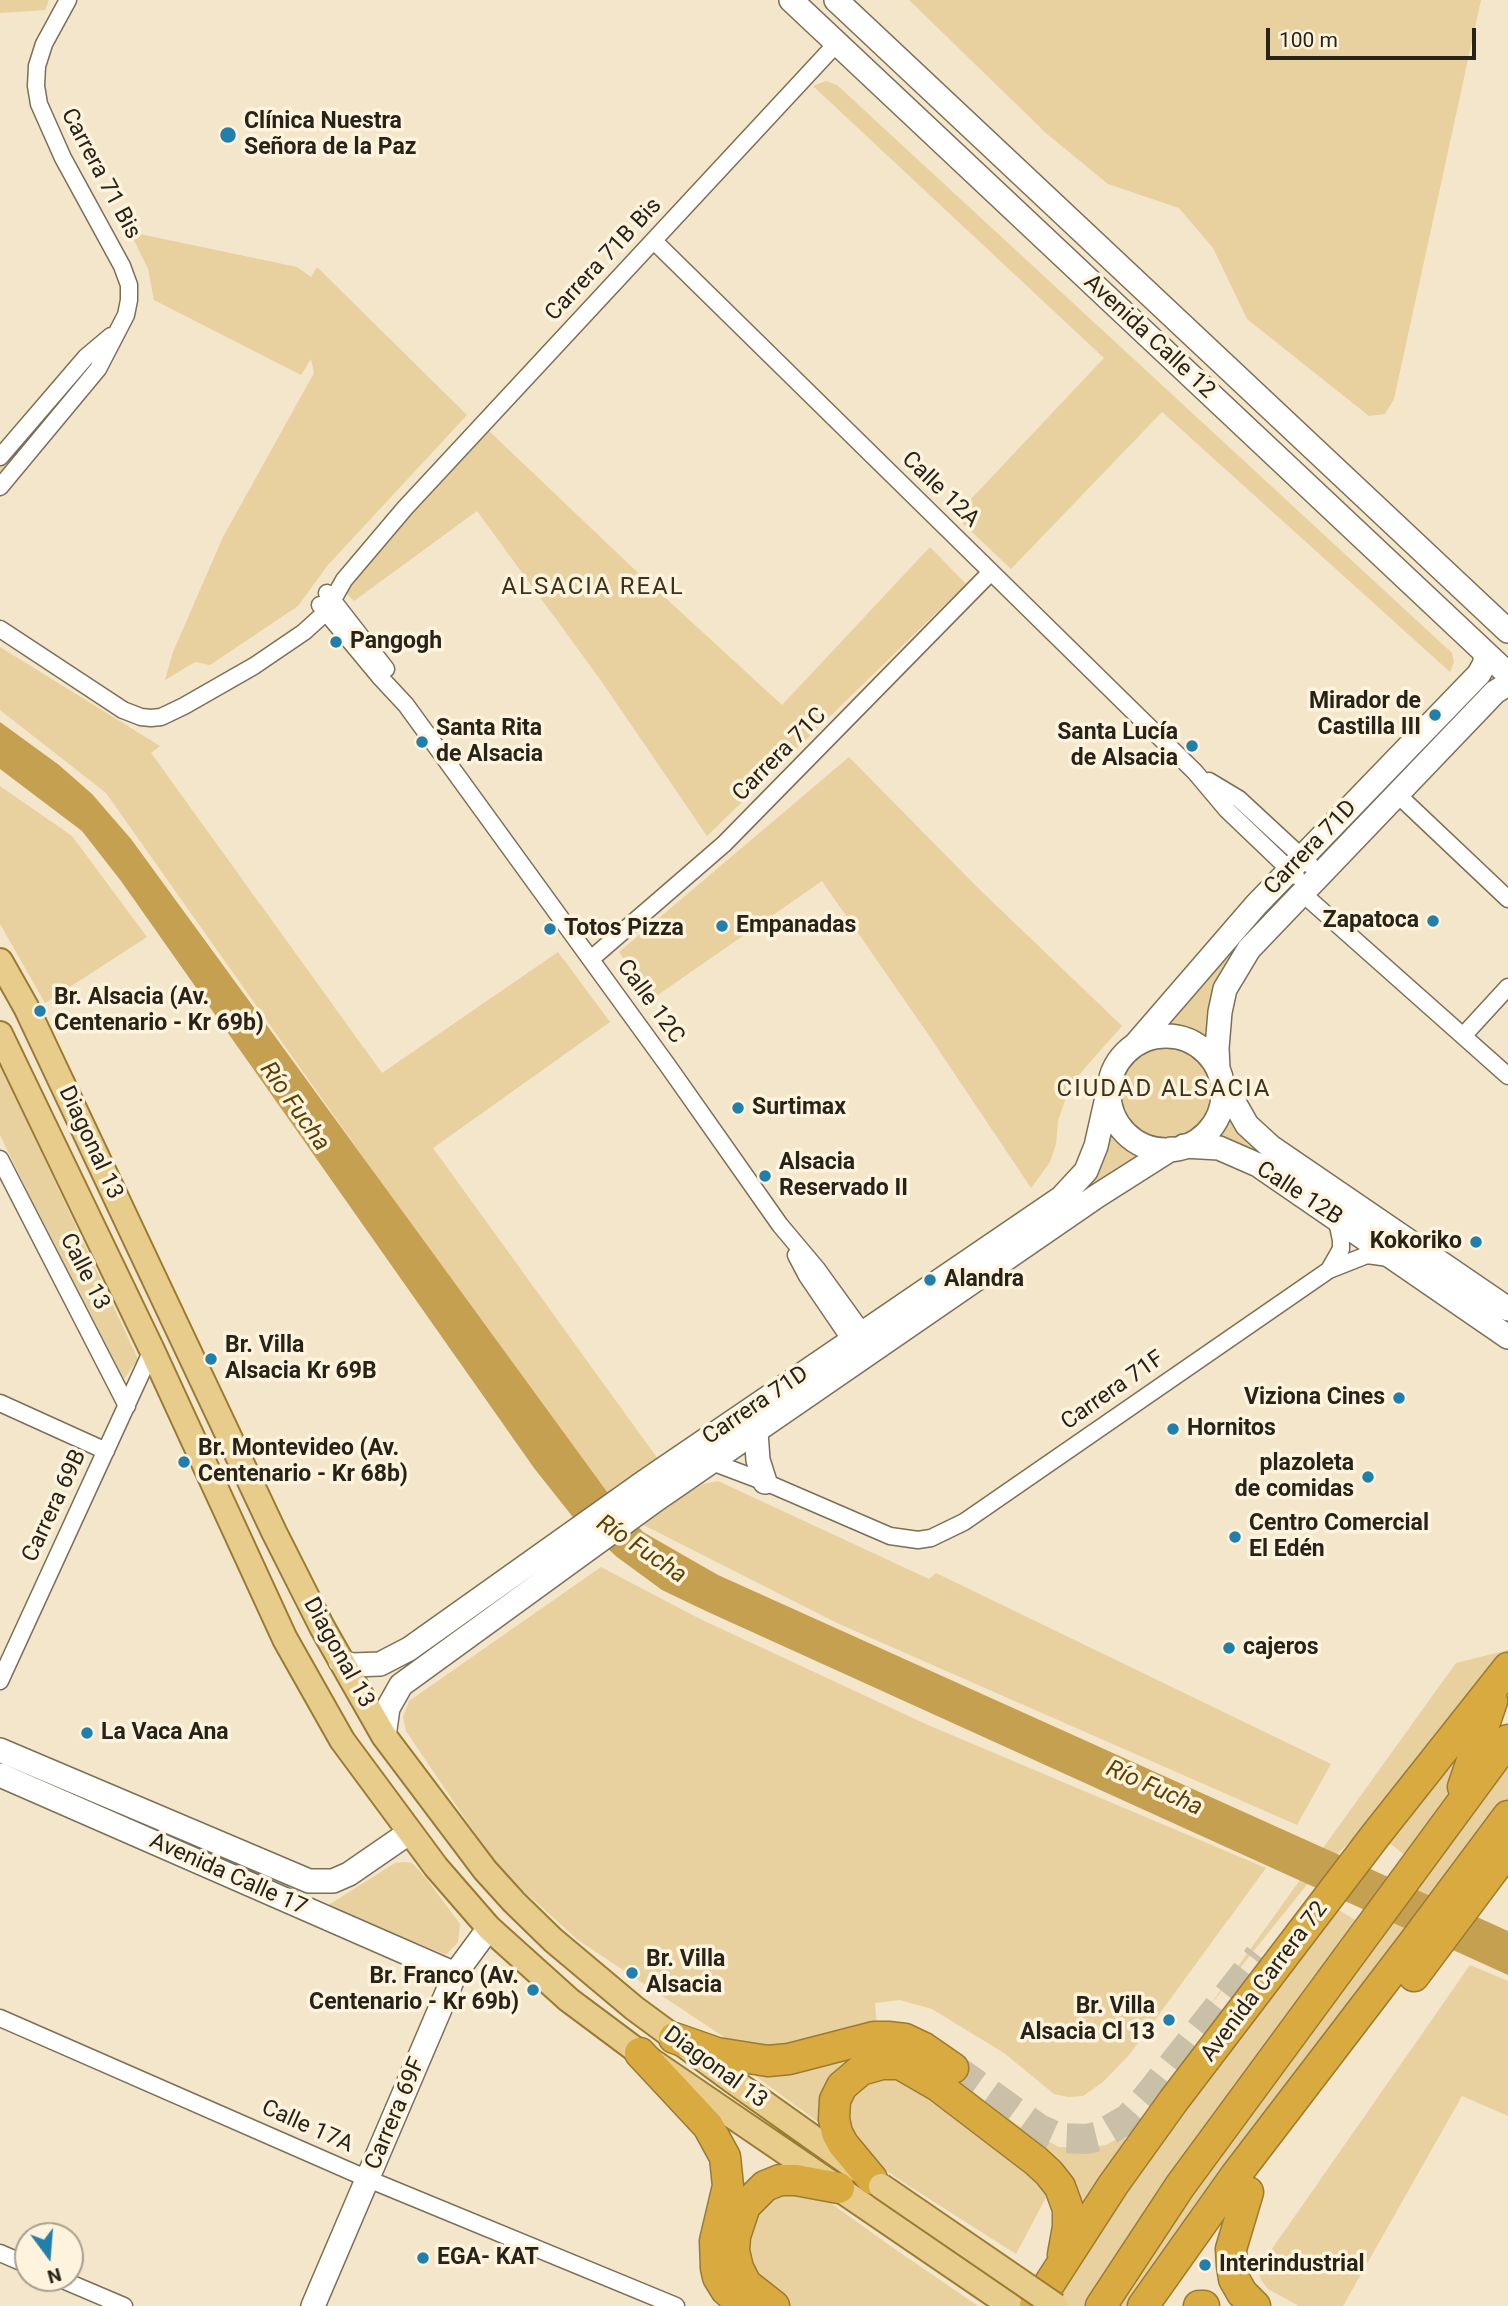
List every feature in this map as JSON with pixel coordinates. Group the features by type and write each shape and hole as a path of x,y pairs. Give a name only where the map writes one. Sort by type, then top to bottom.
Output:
{"highway":[{"name":"Avenida Carrera 72","path":"1035,2306 1062,2262 1166,2111 1318,1897 1401,1804 1503,1674"},
{"path":"1454,1814 1503,1674"},
{"path":"1101,2306 1180,2186 1508,1740"},
{"path":"1167,2306 1470,1883 1508,1816"},
{"path":"1470,1883 1508,1850"},
{"path":"1259,1956 1318,1897"},
{"path":"1143,2306 1236,2175 1421,1951"},
{"path":"674,2038 717,2053 768,2061 789,2059 874,2037 888,2036 905,2039 924,2048 953,2068"},
{"path":"640,2053 708,2126 725,2157 728,2186 715,2241 716,2268 726,2290 744,2306"},
{"path":"873,2190 837,2133 834,2119 835,2100 842,2086 861,2070 882,2064 900,2064 960,2103 1036,2161 1060,2187 1065,2196 1068,2227 1062,2262"},
{"path":"774,2306 747,2284 738,2268 734,2251 735,2236 745,2206 765,2186 780,2180 796,2180 839,2188"},
{"path":"1248,2192 1231,2249 1231,2266 1234,2279 1242,2293 1255,2306"}],"main road":[{"name":"Diagonal 13","path":"0,961 26,1007 274,1532 340,1661 384,1736 461,1841 514,1902 568,1953 873,2190"},
{"name":"Diagonal 13","path":"0,1034 152,1350 285,1639 342,1740 436,1867 489,1928 569,2000 640,2053 839,2188 873,2190"},
{"path":"873,2190 1011,2306"},
{"path":"873,2190 1056,2306"}],"street":[{"name":"Carrera 71 Bis","path":"0,487 97,369 126,315 129,285 99,222 45,122 36,86 37,66 44,44 68,0"},
{"name":"Avenida Calle 12","path":"791,0 1508,674"},
{"name":"Avenida Calle 12","path":"836,0 1508,631"},
{"name":"Carrera 71B Bis","path":"0,629 123,710 151,718 171,713 254,666 304,632 405,509 837,43"},
{"path":"1066,258 1088,236"},
{"name":"Calle 12A","path":"653,241 1195,772 1239,799 1296,864 1310,885 1463,1036 1508,1076"},
{"path":"0,457 86,357 118,330"},
{"name":"Carrera 71C","path":"591,959 724,844 991,572"},
{"name":"Calle 12C","path":"326,602 379,676 406,705 780,1225 817,1269 863,1345"},
{"name":"Carrera 71D","path":"1135,1045 1226,938 1479,674 1485,663 1485,653"},
{"name":"Carrera 71D","path":"1220,1075 1217,1048 1220,1012 1226,989 1249,949 1495,692 1508,684"},
{"path":"1397,794 1508,899"},
{"path":"1463,1036 1508,987"},
{"path":"1166,1036 1187,1040 1206,1052 1220,1075 1223,1094 1215,1120 1207,1131 1177,1148 1140,1144 1124,1131 1113,1114 1110,1084 1120,1058 1145,1040 1166,1036"},
{"name":"Calle 12B","path":"1220,1075 1230,1100 1247,1125 1271,1147 1508,1309"},
{"name":"Carrera 71D","path":"384,1736 388,1708 401,1685 572,1547 863,1345 1061,1198 1086,1171 1096,1146 1110,1084"},
{"name":"Carrera 71D","path":"706,1453 756,1432 863,1345 1177,1148"},
{"name":"Calle 12B","path":"1177,1148 1219,1148 1258,1165 1508,1337"},
{"name":"Calle 13","path":"0,1159 127,1406"},
{"path":"1329,1270 1341,1249 1336,1217"},
{"name":"Carrera 71F","path":"765,1482 890,1536 918,1540 949,1531 1329,1270 1367,1255 1395,1259"},
{"name":"Carrera 69B","path":"0,1681 152,1350"},
{"path":"0,1403 106,1451"},
{"path":"756,1432 758,1460 765,1482"},
{"path":"706,1453 765,1482"},
{"name":"Carrera 71D","path":"340,1661 367,1666 393,1659 572,1547"},
{"name":"Avenida Calle 17","path":"0,1749 309,1881 332,1881 349,1874 410,1832"},
{"name":"Avenida Calle 17","path":"0,1775 455,1974"},
{"name":"Carrera 69F","path":"313,2306 455,1974 489,1928"},
{"name":"Calle 17A","path":"0,2018 368,2179 676,2306"},
{"path":"84,2289 124,2306"}],"shaded area":[{"path":"0,0 49,0 45,10 0,13"},
{"path":"909,0 1481,0 1394,399 1385,414 1369,416 1247,319 1213,248 1179,208 1108,184 1047,134"},
{"path":"826,81 837,85 1452,653 1454,662 1450,672 1162,412 1011,569 955,516 1104,358 813,86"},
{"path":"130,232 297,267 311,277 317,267 467,415 327,566 298,606 210,665 195,662 165,680 173,652 223,537 314,373 311,359 301,375 154,300 148,269"},
{"path":"79,372 83,375 0,476 0,468"},
{"path":"488,430 782,705 930,547 966,584 707,836 602,682 477,511 354,601 342,589"},
{"path":"0,647 160,746 151,753 382,1073 558,952 610,1022 433,1148 684,1495 703,1484 718,1481 929,1579 936,1573 1331,1764 1297,1825 837,1623 612,1509 106,793 0,710"},
{"path":"1479,685 1485,690 1353,828 1348,822"},
{"path":"849,757 977,887 1122,1026 1069,1089 1058,1121 1056,1144 1050,1162 1031,1188 822,881 652,999 619,952"},
{"path":"0,786 72,836 147,937 45,1003 0,924"},
{"path":"1260,916 1264,920 1225,966 1213,992 1206,1036 1188,1029 1161,1025"},
{"path":"1166,1043 1185,1046 1201,1057 1212,1073 1215,1092 1212,1111 1201,1127 1185,1138 1166,1141 1147,1138 1131,1127 1120,1111 1117,1092 1120,1073 1131,1057 1147,1046"},
{"path":"0,1064 138,1359 124,1379 112,1366 0,1135"},
{"path":"1231,1116 1508,1318 1508,1325 1214,1141"},
{"path":"1112,1126 1126,1143 1144,1154 1084,1195 1079,1189"},
{"path":"601,1567 698,1618 928,1725 1266,1868 1130,2054 1103,2082 1083,2096 1054,2094 1004,2053 932,2009 900,2000 875,2003 877,2028 790,2047 736,2045 578,1940 499,1869 406,1731 403,1717 409,1701"},
{"path":"1508,1650 1508,1654 1391,1801 1309,1882 1208,2008 1456,1663"},
{"path":"1481,1711 1450,1808 1411,1860 1383,1838"},
{"path":"1508,1755 1508,1800 1135,2306 1111,2306"},
{"path":"395,1863 412,1863 426,1878 460,1924 458,1942 446,1955 327,1906"},
{"path":"1332,1906 1365,1926 1094,2306 1047,2306 1098,2224"},
{"path":"1470,1965 1508,1981 1508,2116 1462,2096 1343,2306 1299,2306 1268,2289 1261,2280 1258,2269"},
{"path":"922,2053 1016,2124 1059,2147 1086,2148 1106,2145 1121,2137 1130,2142 1076,2223 1074,2186 1067,2170 919,2058 850,2060 843,2065 837,2072 830,2131 742,2066"},
{"path":"906,2074 1050,2190 1016,2254 901,2181 858,2150 844,2120 854,2083"},
{"path":"814,2191 978,2306 789,2306 760,2284 748,2269 749,2215 775,2193"}],"water":[{"name":"Río Fucha","path":"0,722 59,765 92,794 131,839 610,1496 643,1532 718,1575 1508,1931 1508,1975 708,1612 662,1590 617,1557 572,1516 534,1468 121,881 82,831 0,769"}],"tunnel":[{"path":"953,2068 1039,2129 1059,2138 1087,2139 1099,2136 1129,2118 1259,1956"}],"place":[{"name":"Clínica Nuestra Señora de la Paz","path":"228,135"},
{"name":"Pangogh","path":"336,642"},
{"name":"Mirador de Castilla III","path":"1435,715"},
{"name":"Santa Rita de Alsacia","path":"422,742"},
{"name":"Santa Lucía de Alsacia","path":"1192,746"},
{"name":"Zapatoca","path":"1433,921"},
{"name":"Empanadas","path":"722,926"},
{"name":"Totos Pizza","path":"550,929"},
{"name":"Br. Alsacia (Av. Centenario - Kr 69b)","path":"40,1011"},
{"name":"Surtimax","path":"738,1108"},
{"name":"Alsacia Reservado II","path":"765,1176"},
{"name":"Kokoriko","path":"1476,1242"},
{"name":"Alandra","path":"930,1280"},
{"name":"Br. Villa Alsacia Kr 69B","path":"211,1359"},
{"name":"Viziona Cines","path":"1399,1398"},
{"name":"Hornitos","path":"1173,1429"},
{"name":"Br. Montevideo (Av. Centenario - Kr 68b)","path":"184,1462"},
{"name":"plazoleta de comidas","path":"1368,1477"},
{"name":"Centro Comercial El Edén","path":"1235,1537"},
{"name":"cajeros","path":"1229,1648"},
{"name":"La Vaca Ana","path":"87,1733"},
{"name":"Br. Villa Alsacia","path":"632,1973"},
{"name":"Br. Franco (Av. Centenario - Kr 69b)","path":"533,1990"},
{"name":"Br. Villa Alsacia Cl 13","path":"1169,2020"},
{"name":"EGA- KAT","path":"423,2258"},
{"name":"Interindustrial","path":"1205,2265"}],"district":[{"name":"ALSACIA REAL","path":"593,588"},
{"name":"CIUDAD ALSACIA","path":"1164,1090"}]}
